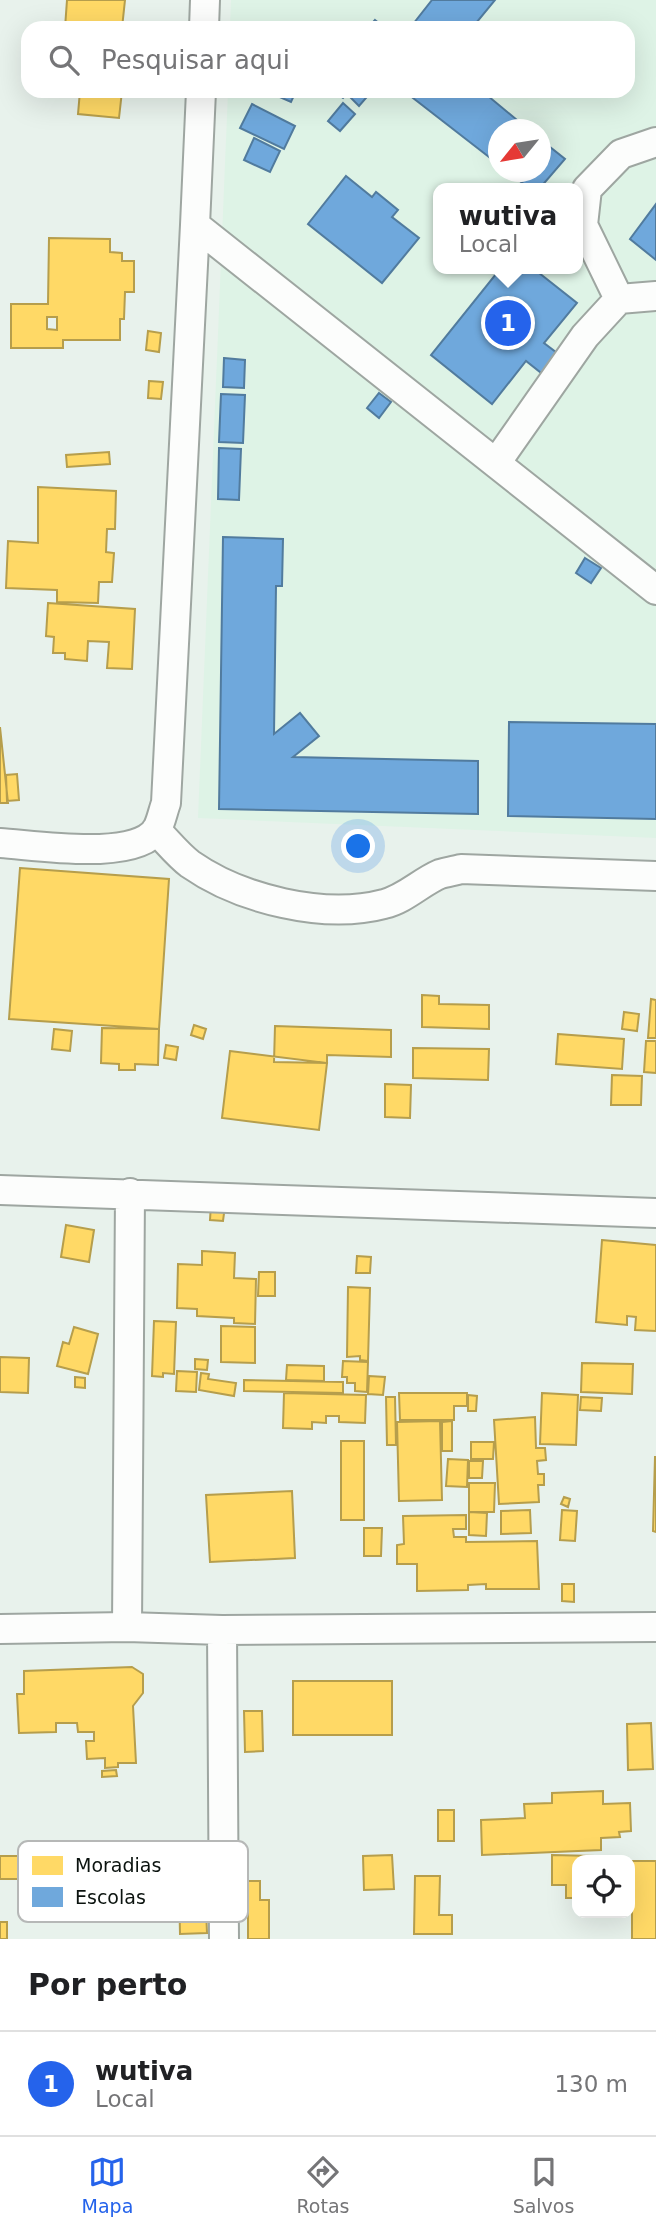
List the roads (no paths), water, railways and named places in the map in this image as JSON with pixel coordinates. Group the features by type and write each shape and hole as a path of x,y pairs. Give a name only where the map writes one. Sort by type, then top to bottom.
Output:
{"street":[{"path":"204,21 205,0"},
{"path":"0,843 107,850 138,843 156,830 166,803 201,98"},
{"path":"619,299 583,225 587,190 621,154 656,142"},
{"path":"195,225 656,590"},
{"path":"496,463 585,335 619,299 656,296"},
{"path":"156,830 189,863 224,884 259,898 300,906 355,909 385,904 439,875 461,869 656,876"},
{"path":"0,1190 656,1213"},
{"path":"127,1627 130,1194"},
{"path":"0,1629 656,1627"},
{"path":"222,1630 223,1841"}],"place":[{"name":"wutiva","path":"508,323"}]}
